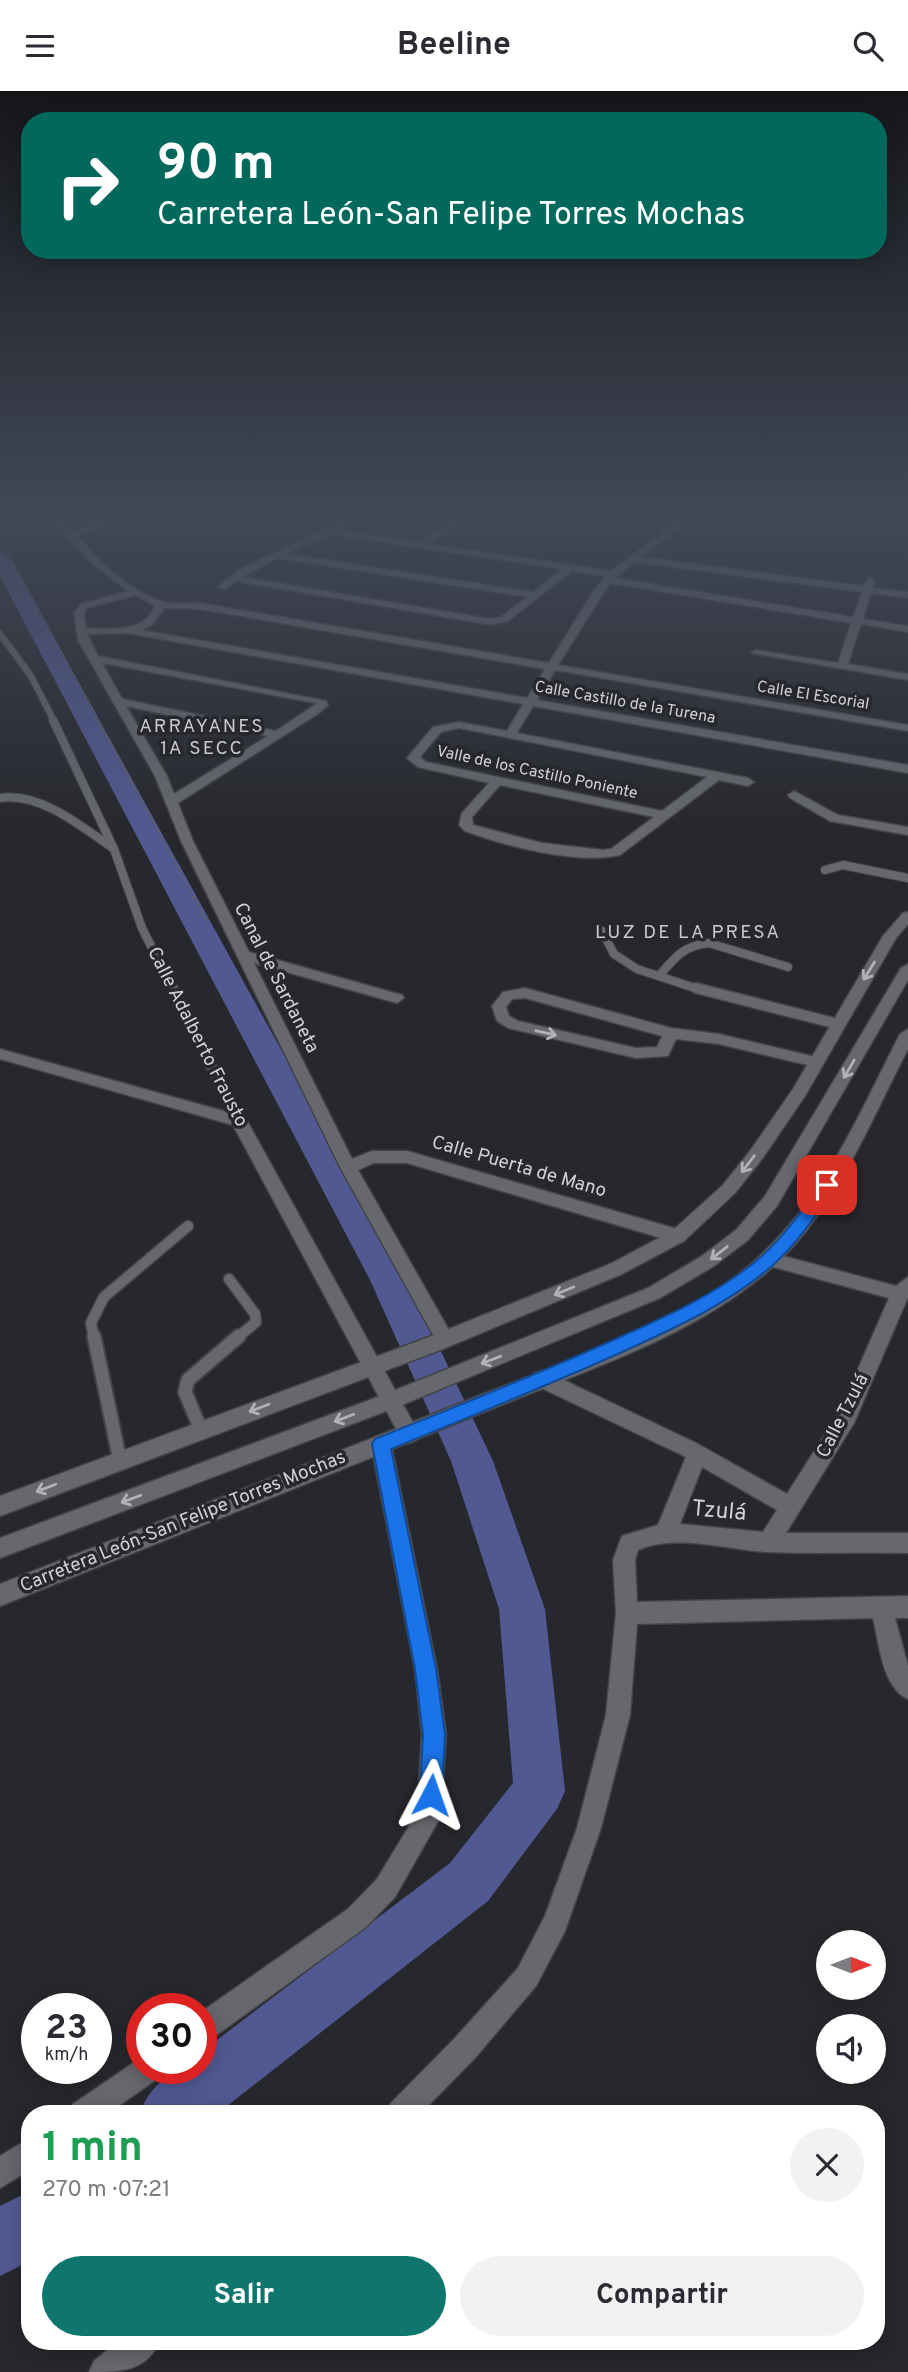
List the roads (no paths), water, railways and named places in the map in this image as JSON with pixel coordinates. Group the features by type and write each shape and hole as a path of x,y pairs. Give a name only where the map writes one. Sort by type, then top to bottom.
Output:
{"street":[{"path":"79,619 80,631 130,631 152,619"},
{"name":"Calle El Escorial","path":"276,619 908,728"},
{"path":"467,619 481,622 501,619"},
{"path":"510,735 582,619"},
{"path":"846,619 908,629"},
{"path":"842,666 855,621"},
{"name":"Canal de Sardaneta","path":"80,631 161,776 193,854 246,956 348,1167 441,1341"},
{"name":"Calle Castillo de la Turena","path":"130,631 908,769"},
{"path":"756,653 908,677"},
{"path":"95,659 321,701 322,705 315,711 172,801"},
{"path":"118,701 276,734"},
{"name":"Valle de los Castillo Poniente","path":"663,815 422,765 413,758 433,732 442,727 459,725 748,782"},
{"path":"497,781 466,816 465,825 469,828 574,852 603,854 615,852 716,776"},
{"path":"794,795 815,810 834,818 908,831"},
{"path":"0,1506 441,1341 616,1269 678,1236 736,1181 816,1062 890,936 908,916"},
{"path":"246,956 397,998"},
{"path":"0,1548 456,1374 654,1293 708,1261 742,1235 771,1201 908,968"},
{"path":"671,1033 663,1052 636,1053 513,1025 502,1018 499,1006 508,995 525,993 671,1033 719,1039 816,1062"},
{"name":"Carretera León-San Felipe Torres Mochas","path":"0,1595 542,1379 688,1313 734,1286 768,1259 810,1213 908,1034"},
{"path":"0,1054 239,1122"},
{"name":"Calle Adalberto Frausto","path":"239,1122 370,1366 399,1397 416,1431"},
{"name":"Calle Puerta de Mano","path":"348,1167 372,1157 407,1157 678,1236"},
{"path":"768,1259 904,1289"},
{"name":"Calle Tzulá","path":"768,1542 847,1417 904,1289"},
{"path":"542,1379 697,1454 791,1507"},
{"path":"217,2018 357,1918 386,1888 429,1816 434,1734 426,1669 381,1444"},
{"path":"665,1534 697,1454"},
{"name":"Tzulá","path":"627,1613 624,1560 630,1543 642,1536 665,1534 768,1542 908,1543"},
{"path":"409,2105 465,2048 527,1977 556,1922 589,1828 618,1715 627,1613 908,1607"},
{"path":"881,1608 897,1668 908,1687"},
{"path":"96,2105 126,2084"},
{"path":"0,2173 21,2158"},
{"path":"105,2372 133,2350"}],"lane":[{"name":"Calle Adalberto Frausto","path":"0,634 31,676 114,849 142,928 239,1122"},
{"path":"0,799 14,796 53,810 114,849"},
{"path":"825,870 843,865 908,878"},
{"path":"602,931 614,954 624,963 707,992 838,1024"},
{"path":"659,976 685,945 696,943 709,943 788,967"},
{"path":"120,1461 91,1323 104,1297 188,1226"},
{"path":"201,1430 185,1392 188,1380 256,1322 255,1314 229,1279"}],"waterway":[{"path":"33,619 389,1280 472,1461 522,1609 539,1791 469,1882 181,2105"},
{"path":"0,2245 21,2229"}],"district":[{"name":"ARRAYANES 1A SECC","path":"202,738"},
{"name":"LUZ DE LA PRESA","path":"688,933"}]}
